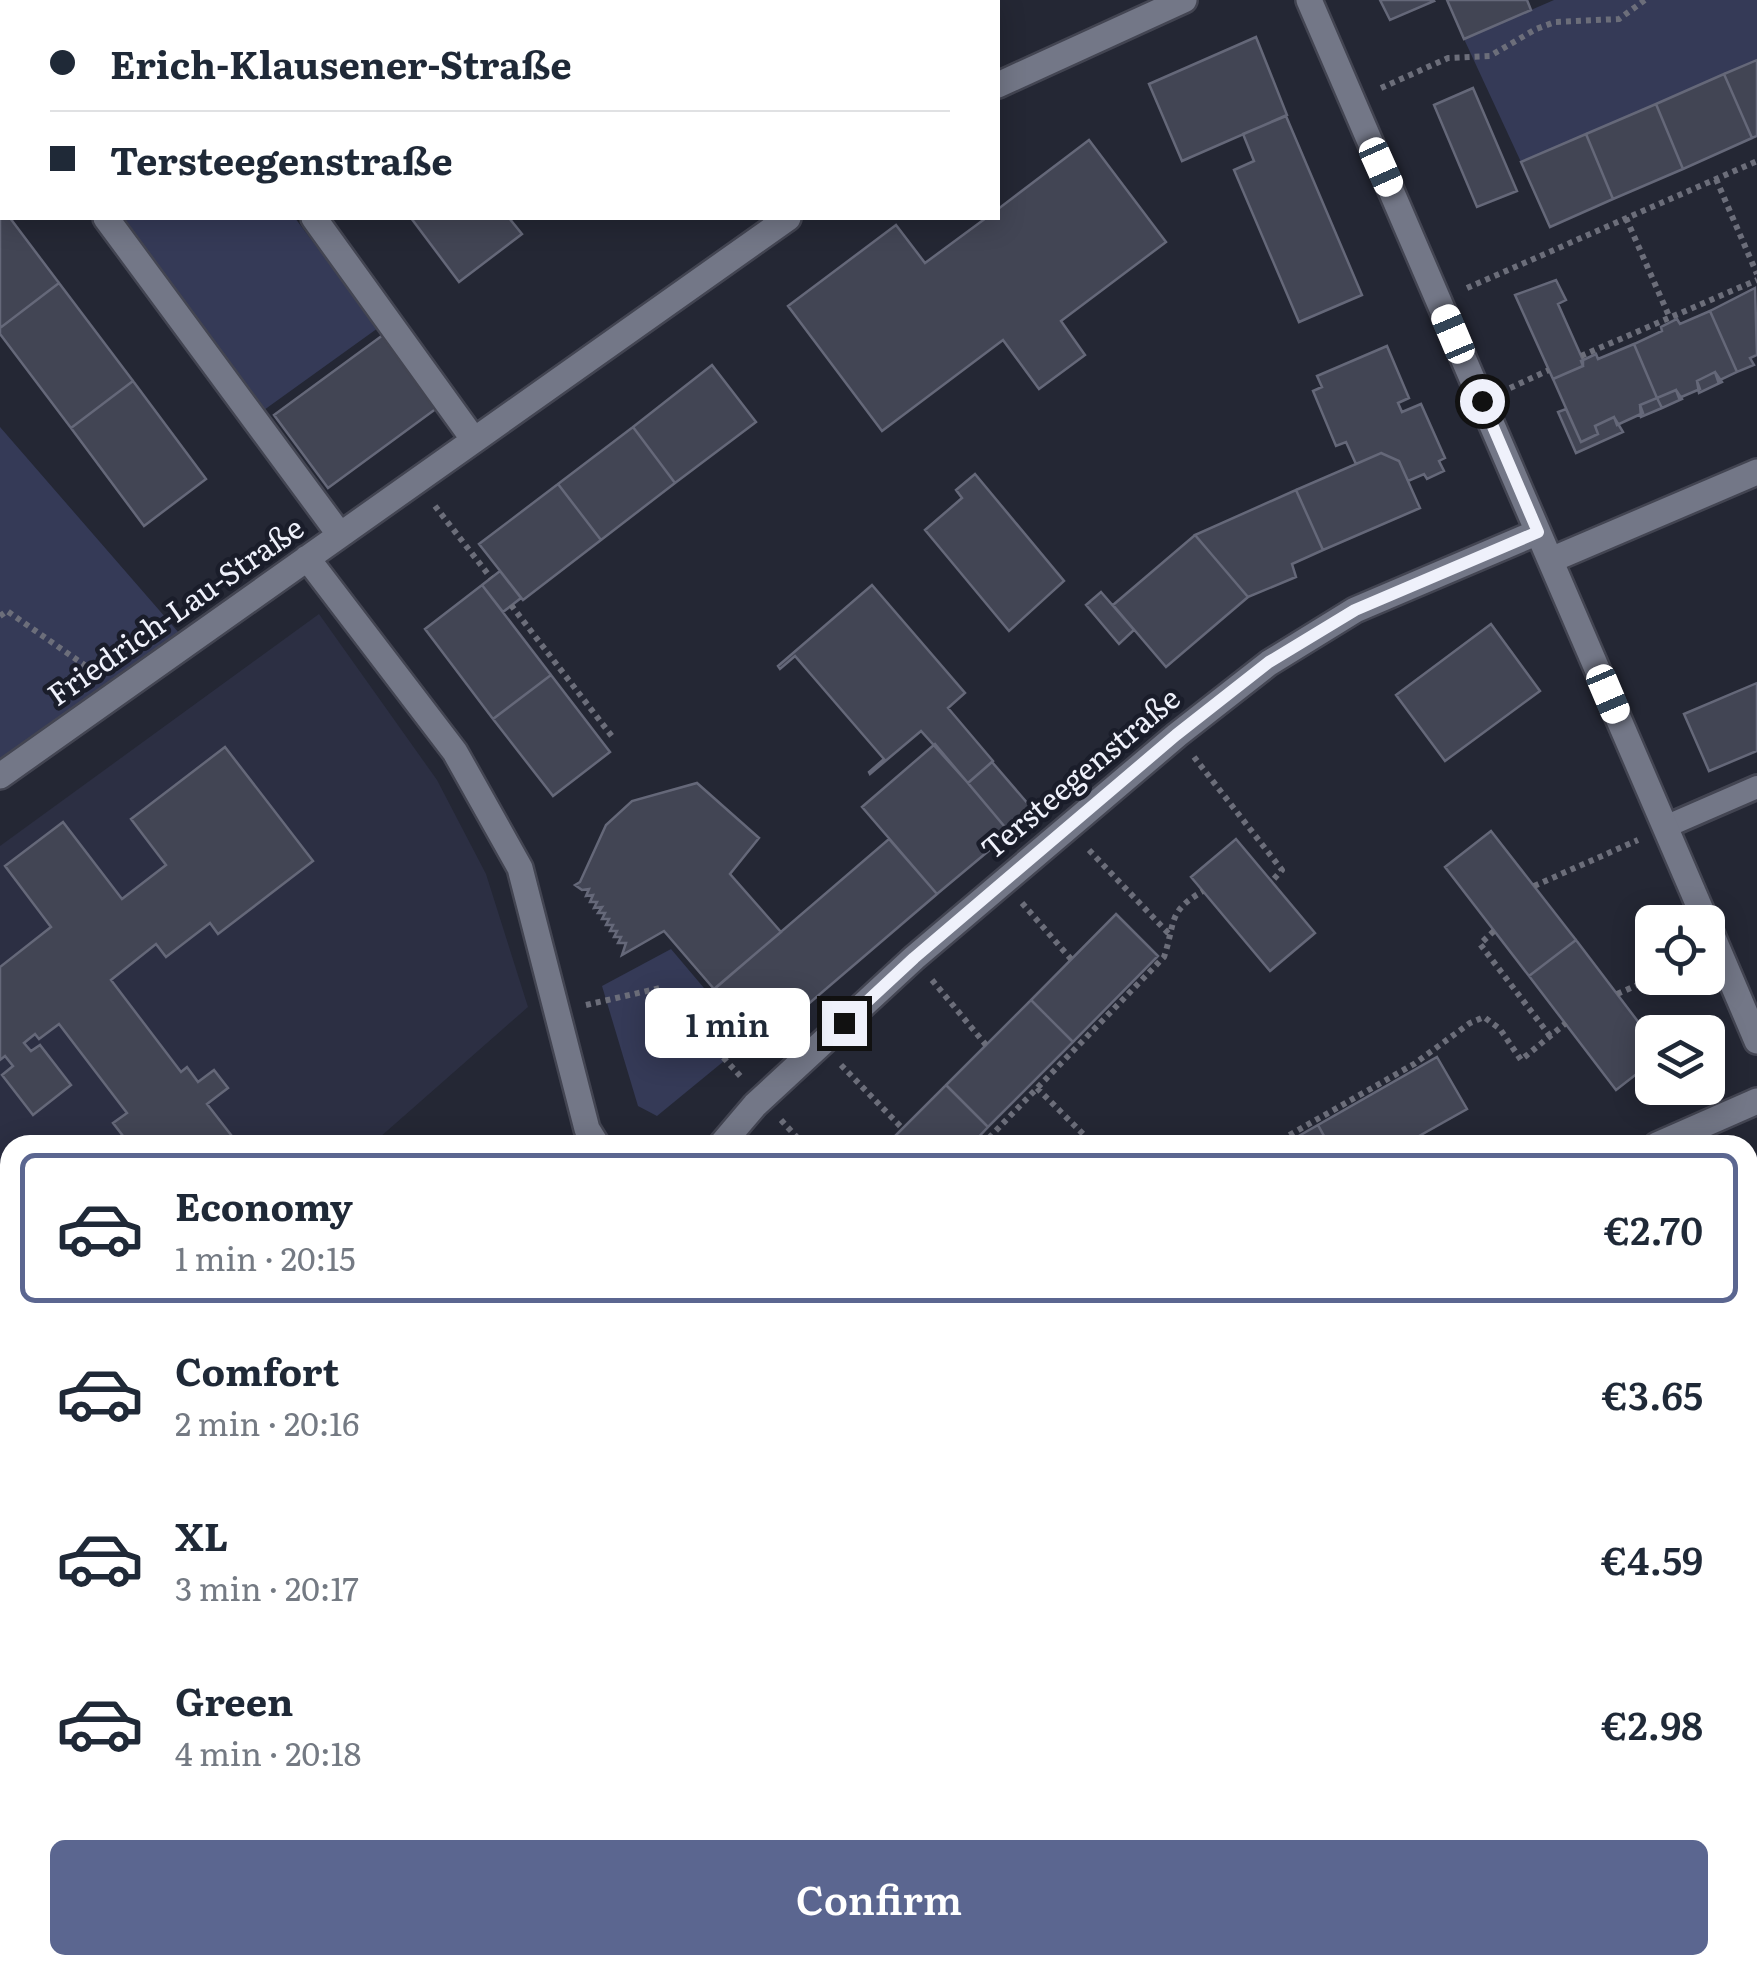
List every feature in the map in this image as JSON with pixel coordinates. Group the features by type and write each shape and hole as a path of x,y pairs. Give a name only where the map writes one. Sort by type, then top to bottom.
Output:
{"street":[{"path":"1000,84 1184,0"},
{"path":"1309,0 1699,905"},
{"name":"Friedrich-Lau-Straße","path":"107,220 340,535"},
{"path":"315,220 474,440"},
{"name":"Friedrich-Lau-Straße","path":"0,776 785,220"},
{"path":"1550,560 1757,472"},
{"name":"Tersteegenstraße","path":"730,1135 762,1099 914,958 1176,735 1269,662 1355,610 1538,532"},
{"path":"308,558 455,752 520,868 591,1135"},
{"path":"1725,966 1757,1041"},
{"path":"1680,1135 1757,1101"}],"lane":[{"path":"1665,828 1757,787"}],"path":[{"path":"1352,100 1448,58 1490,56 1556,22 1620,19 1646,0"},
{"path":"1439,300 1757,161"},
{"path":"1581,356 1757,276 1716,179"},
{"path":"1626,218 1668,316"},
{"path":"1482,401 1550,370"},
{"path":"416,481 491,578"},
{"path":"511,605 614,739"},
{"path":"0,616 7,610 98,675 110,698"},
{"path":"1176,735 1282,870 1272,881"},
{"path":"1071,824 1090,850 1171,936"},
{"path":"1534,886 1665,828"},
{"path":"1003,882 1071,959"},
{"path":"992,1135 1164,956 1174,914 1186,900 1203,891"},
{"path":"1494,931 1480,944 1550,1036"},
{"path":"914,958 986,1045"},
{"path":"1618,994 1635,986"},
{"path":"556,1012 660,988 762,1099"},
{"path":"1290,1135 1414,1064 1470,1023 1484,1018 1500,1029 1522,1060 1566,1024"},
{"path":"820,1044 902,1129"},
{"path":"1037,1088 1084,1135"}],"shaded area":[{"path":"1554,0 1757,0 1757,60 1521,162 1464,39"},
{"path":"120,220 297,220 378,328 264,410"},
{"path":"0,427 179,633 0,761"},
{"path":"319,614 437,780 486,874 528,1007 382,1135 0,1135 0,846"},
{"path":"671,949 704,988 690,1001 735,1052 657,1116 638,1106 602,986"}],"building":[{"path":"1380,0 1433,0 1434,1 1390,20"},
{"path":"1447,0 1527,0 1531,10 1464,39"},
{"path":"1256,37 1287,115 1182,161 1149,84"},
{"path":"1757,60 1757,136 1752,138 1724,74"},
{"path":"1724,74 1752,138 1683,169 1656,104"},
{"path":"1473,88 1517,191 1477,207 1434,105"},
{"path":"1656,104 1683,169 1613,199 1586,134"},
{"path":"1286,116 1362,295 1299,322 1234,170 1254,161 1243,134"},
{"path":"1586,134 1613,199 1550,227 1521,162"},
{"path":"1089,140 1166,242 1061,321 1085,355 1039,389 1003,340 882,431 788,306 896,225 925,263 983,220 1000,220 1000,207"},
{"path":"0,220 12,220 59,283 0,328"},
{"path":"412,220 511,220 522,234 459,282"},
{"path":"1556,280 1566,300 1558,304 1583,366 1553,379 1515,295"},
{"path":"59,283 133,381 71,428 0,334 0,328"},
{"path":"1755,288 1757,355 1750,358 1754,365 1737,372 1710,311"},
{"path":"1710,311 1737,372 1718,381 1715,372 1697,381 1700,389 1679,398 1676,390 1657,398 1634,344 1677,319 1680,324"},
{"path":"383,335 437,408 328,488 274,415"},
{"path":"1634,344 1657,398 1640,405 1643,413 1617,425 1614,417 1595,426 1598,434 1581,442 1553,379 1583,366 1581,361 1596,354 1598,359"},
{"path":"1387,346 1409,398 1398,403 1402,412 1421,404 1445,458 1439,461 1444,471 1427,479 1424,474 1408,481 1399,461 1381,453 1356,464 1346,442 1336,446 1313,391 1322,387 1317,376"},
{"path":"712,365 756,422 675,483 633,427"},
{"path":"1715,372 1722,382 1699,393 1697,381"},
{"path":"133,381 206,479 144,526 71,428"},
{"path":"1676,390 1682,399 1662,408 1657,398"},
{"path":"1657,398 1662,408 1641,417 1640,405"},
{"path":"1566,409 1581,442 1598,434 1595,426 1614,417 1623,432 1576,453 1558,412"},
{"path":"633,427 675,483 601,540 558,484"},
{"path":"1381,453 1399,461 1420,508 1323,550 1296,490"},
{"path":"975,474 1064,581 1009,631 925,530 962,498 956,490"},
{"path":"558,484 601,540 523,600 479,544"},
{"path":"1296,490 1323,550 1292,564 1296,577 1248,597 1195,535"},
{"path":"1195,535 1248,597 1166,667 1113,605"},
{"path":"500,571 521,598 503,612 482,585"},
{"path":"482,585 551,675 493,719 425,629"},
{"path":"872,585 965,693 948,708 993,761 968,783 921,731 870,774 884,759 795,656 780,669 778,666"},
{"path":"1101,592 1134,630 1119,644 1086,605"},
{"path":"1491,624 1540,691 1445,761 1396,695"},
{"path":"551,675 610,752 553,796 493,719"},
{"path":"1757,683 1757,751 1709,771 1684,714"},
{"path":"935,744 1010,833 937,894 862,807"},
{"path":"225,747 313,861 218,934 210,923 166,957 156,944 111,980 181,1072 187,1067 198,1082 214,1070 228,1088 207,1104 231,1135 122,1135 113,1123 127,1113 59,1024 39,1039 35,1034 24,1043 31,1051 40,1045 71,1085 33,1115 2,1075 13,1066 5,1056 0,1060 0,967 51,927 5,866 63,822 122,899 166,865 131,819"},
{"path":"992,762 1035,812 1010,833 968,783"},
{"path":"697,783 759,838 730,874 781,932 714,989 664,931 622,955 626,943 618,943 621,937 614,937 617,931 610,931 613,925 606,925 609,919 602,919 605,913 598,913 602,907 594,908 597,902 590,902 593,895 586,896 589,889 575,885 580,882 606,825 632,801"},
{"path":"1491,831 1576,940 1529,976 1445,867"},
{"path":"889,839 937,894 751,1053 739,1039 732,1045 708,1016 714,1011 704,998"},
{"path":"1236,839 1315,933 1270,971 1191,877"},
{"path":"1116,914 1158,956 1073,1042 1031,1000"},
{"path":"1576,940 1635,1018 1635,1075 1616,1090 1529,976"},
{"path":"1031,1000 1073,1042 988,1127 946,1085"},
{"path":"1437,1057 1467,1109 1421,1135 1324,1135 1318,1125"},
{"path":"946,1085 988,1127 980,1135 896,1135"},
{"path":"1318,1125 1324,1135 1300,1135"}],"route":[{"path":"844,1023 914,958 1176,735 1269,662 1355,610 1538,532 1482,401"}]}
